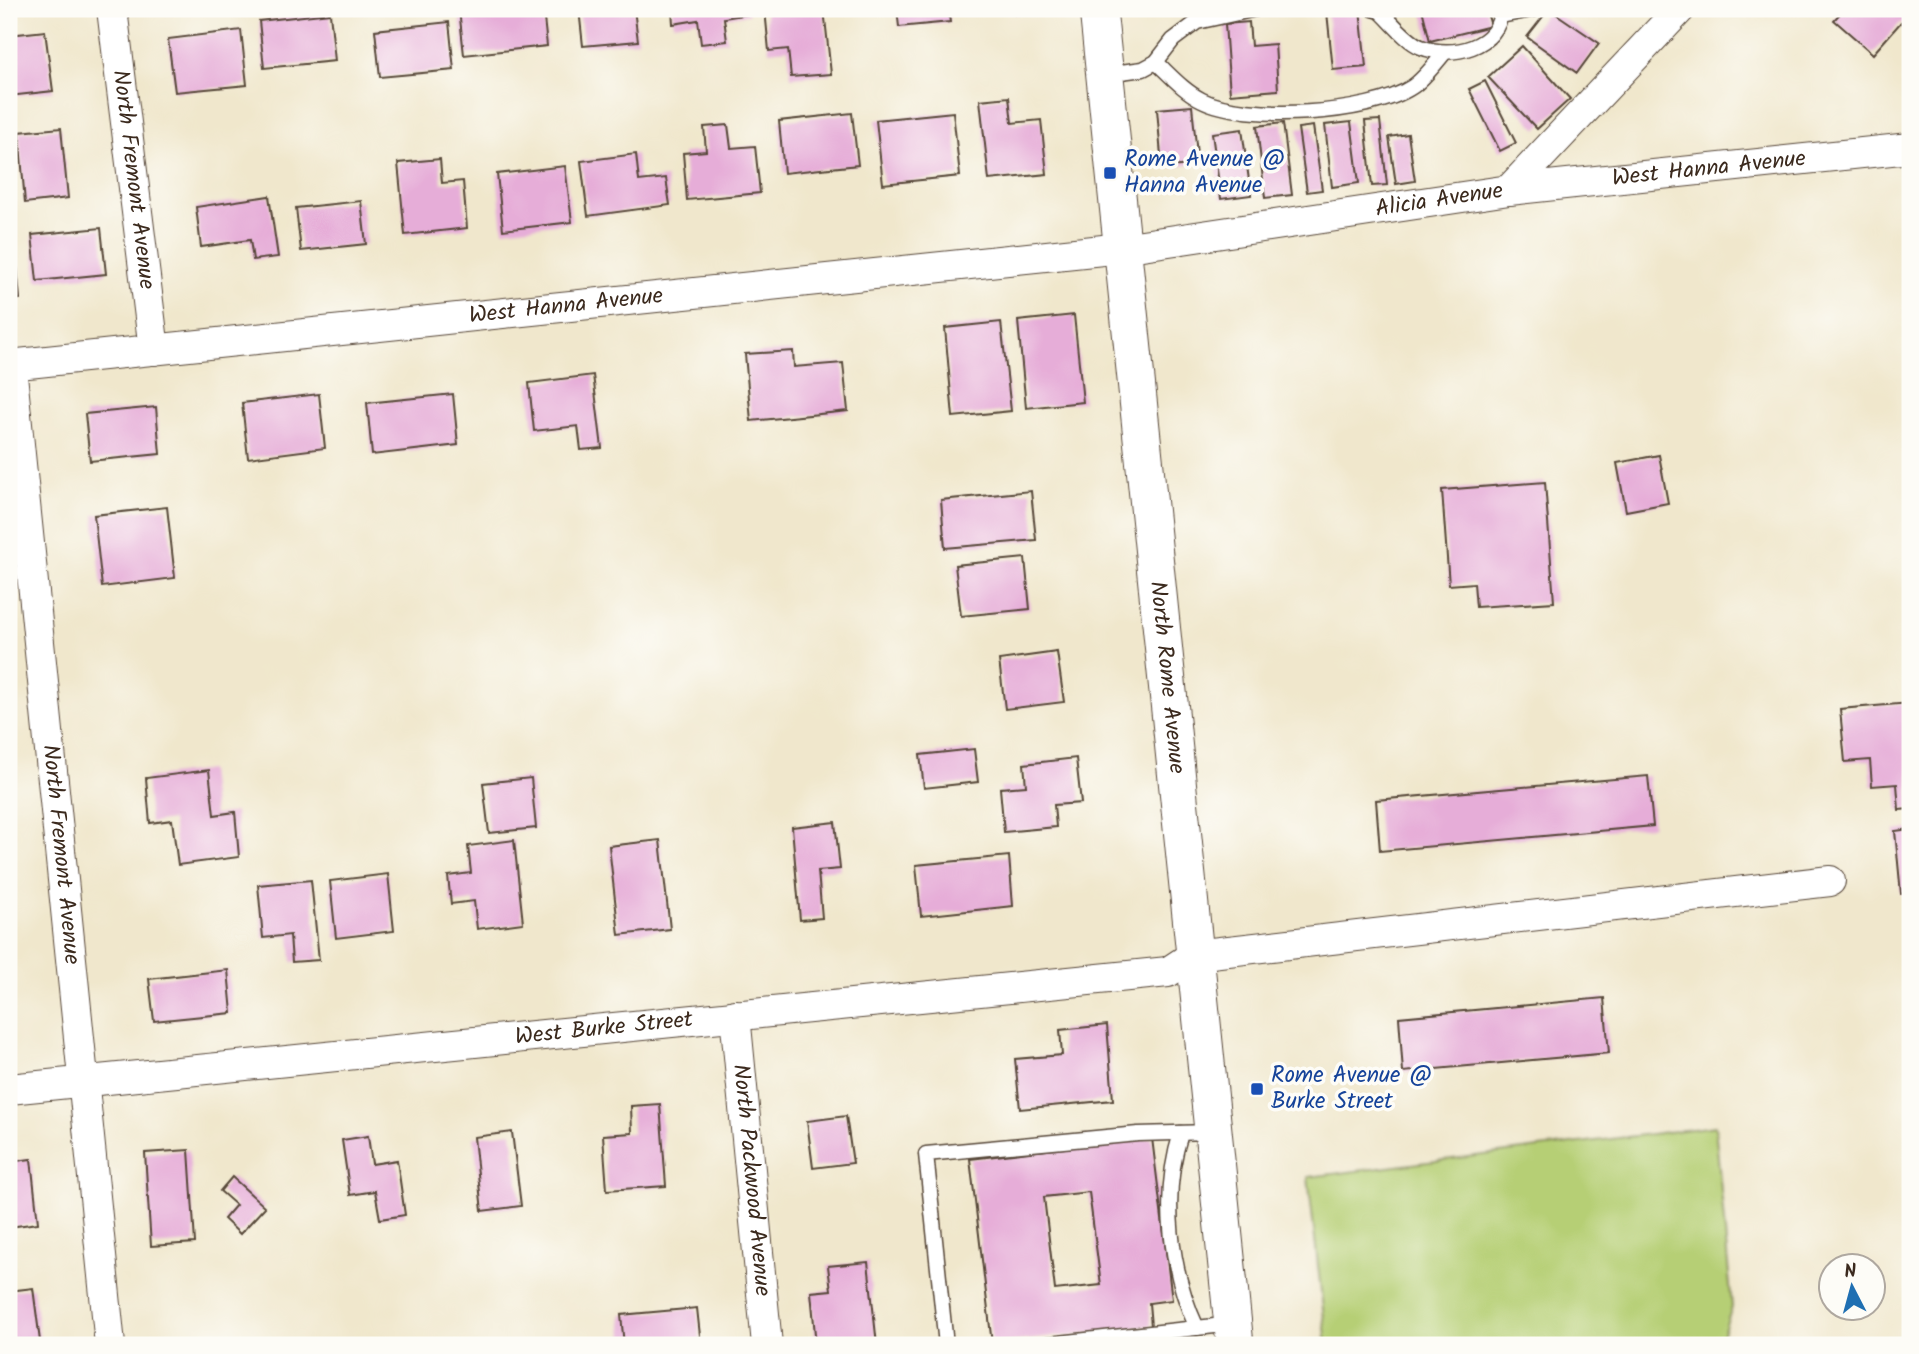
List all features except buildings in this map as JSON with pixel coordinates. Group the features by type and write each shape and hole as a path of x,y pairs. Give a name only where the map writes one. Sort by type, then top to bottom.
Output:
{"street":[{"name":"North Fremont Avenue","path":"112,9 154,350"},
{"name":"North Rome Avenue","path":"1098,9 1194,955 1197,1133 1234,1335"},
{"name":"Alicia Avenue","path":"1122,248 1509,190 1679,9"},
{"name":"West Hanna Avenue","path":"1509,190 1910,148"},
{"name":"West Hanna Avenue","path":"10,365 1122,248"},
{"name":"North Fremont Avenue","path":"10,365 110,1345"},
{"path":"1194,955 1830,881"},
{"name":"West Burke Street","path":"9,1089 1168,972 1194,955"},
{"name":"North Packwood Avenue","path":"735,1015 767,1345"}],"lane":[{"path":"1105,74 1143,69 1156,62 1173,40 1197,22 1256,9"},
{"path":"1373,9 1380,11 1419,46 1445,52 1478,47 1492,34 1501,12 1536,9"},
{"path":"1156,62 1201,99 1230,110 1257,113 1362,107 1390,100 1414,86 1445,52"},
{"path":"1197,1133 1168,1188 1180,1286 1197,1328"},
{"path":"946,1345 926,1154 1042,1142 1197,1133"},
{"path":"1040,1345 1197,1328 1234,1335"}],"green space":[{"path":"1715,1126 1732,1307 1719,1345 1327,1345 1308,1177"}],"place":[{"name":"Rome Avenue @ Hanna Avenue","path":"1110,173"},
{"name":"Rome Avenue @ Burke Street","path":"1257,1089"}]}
